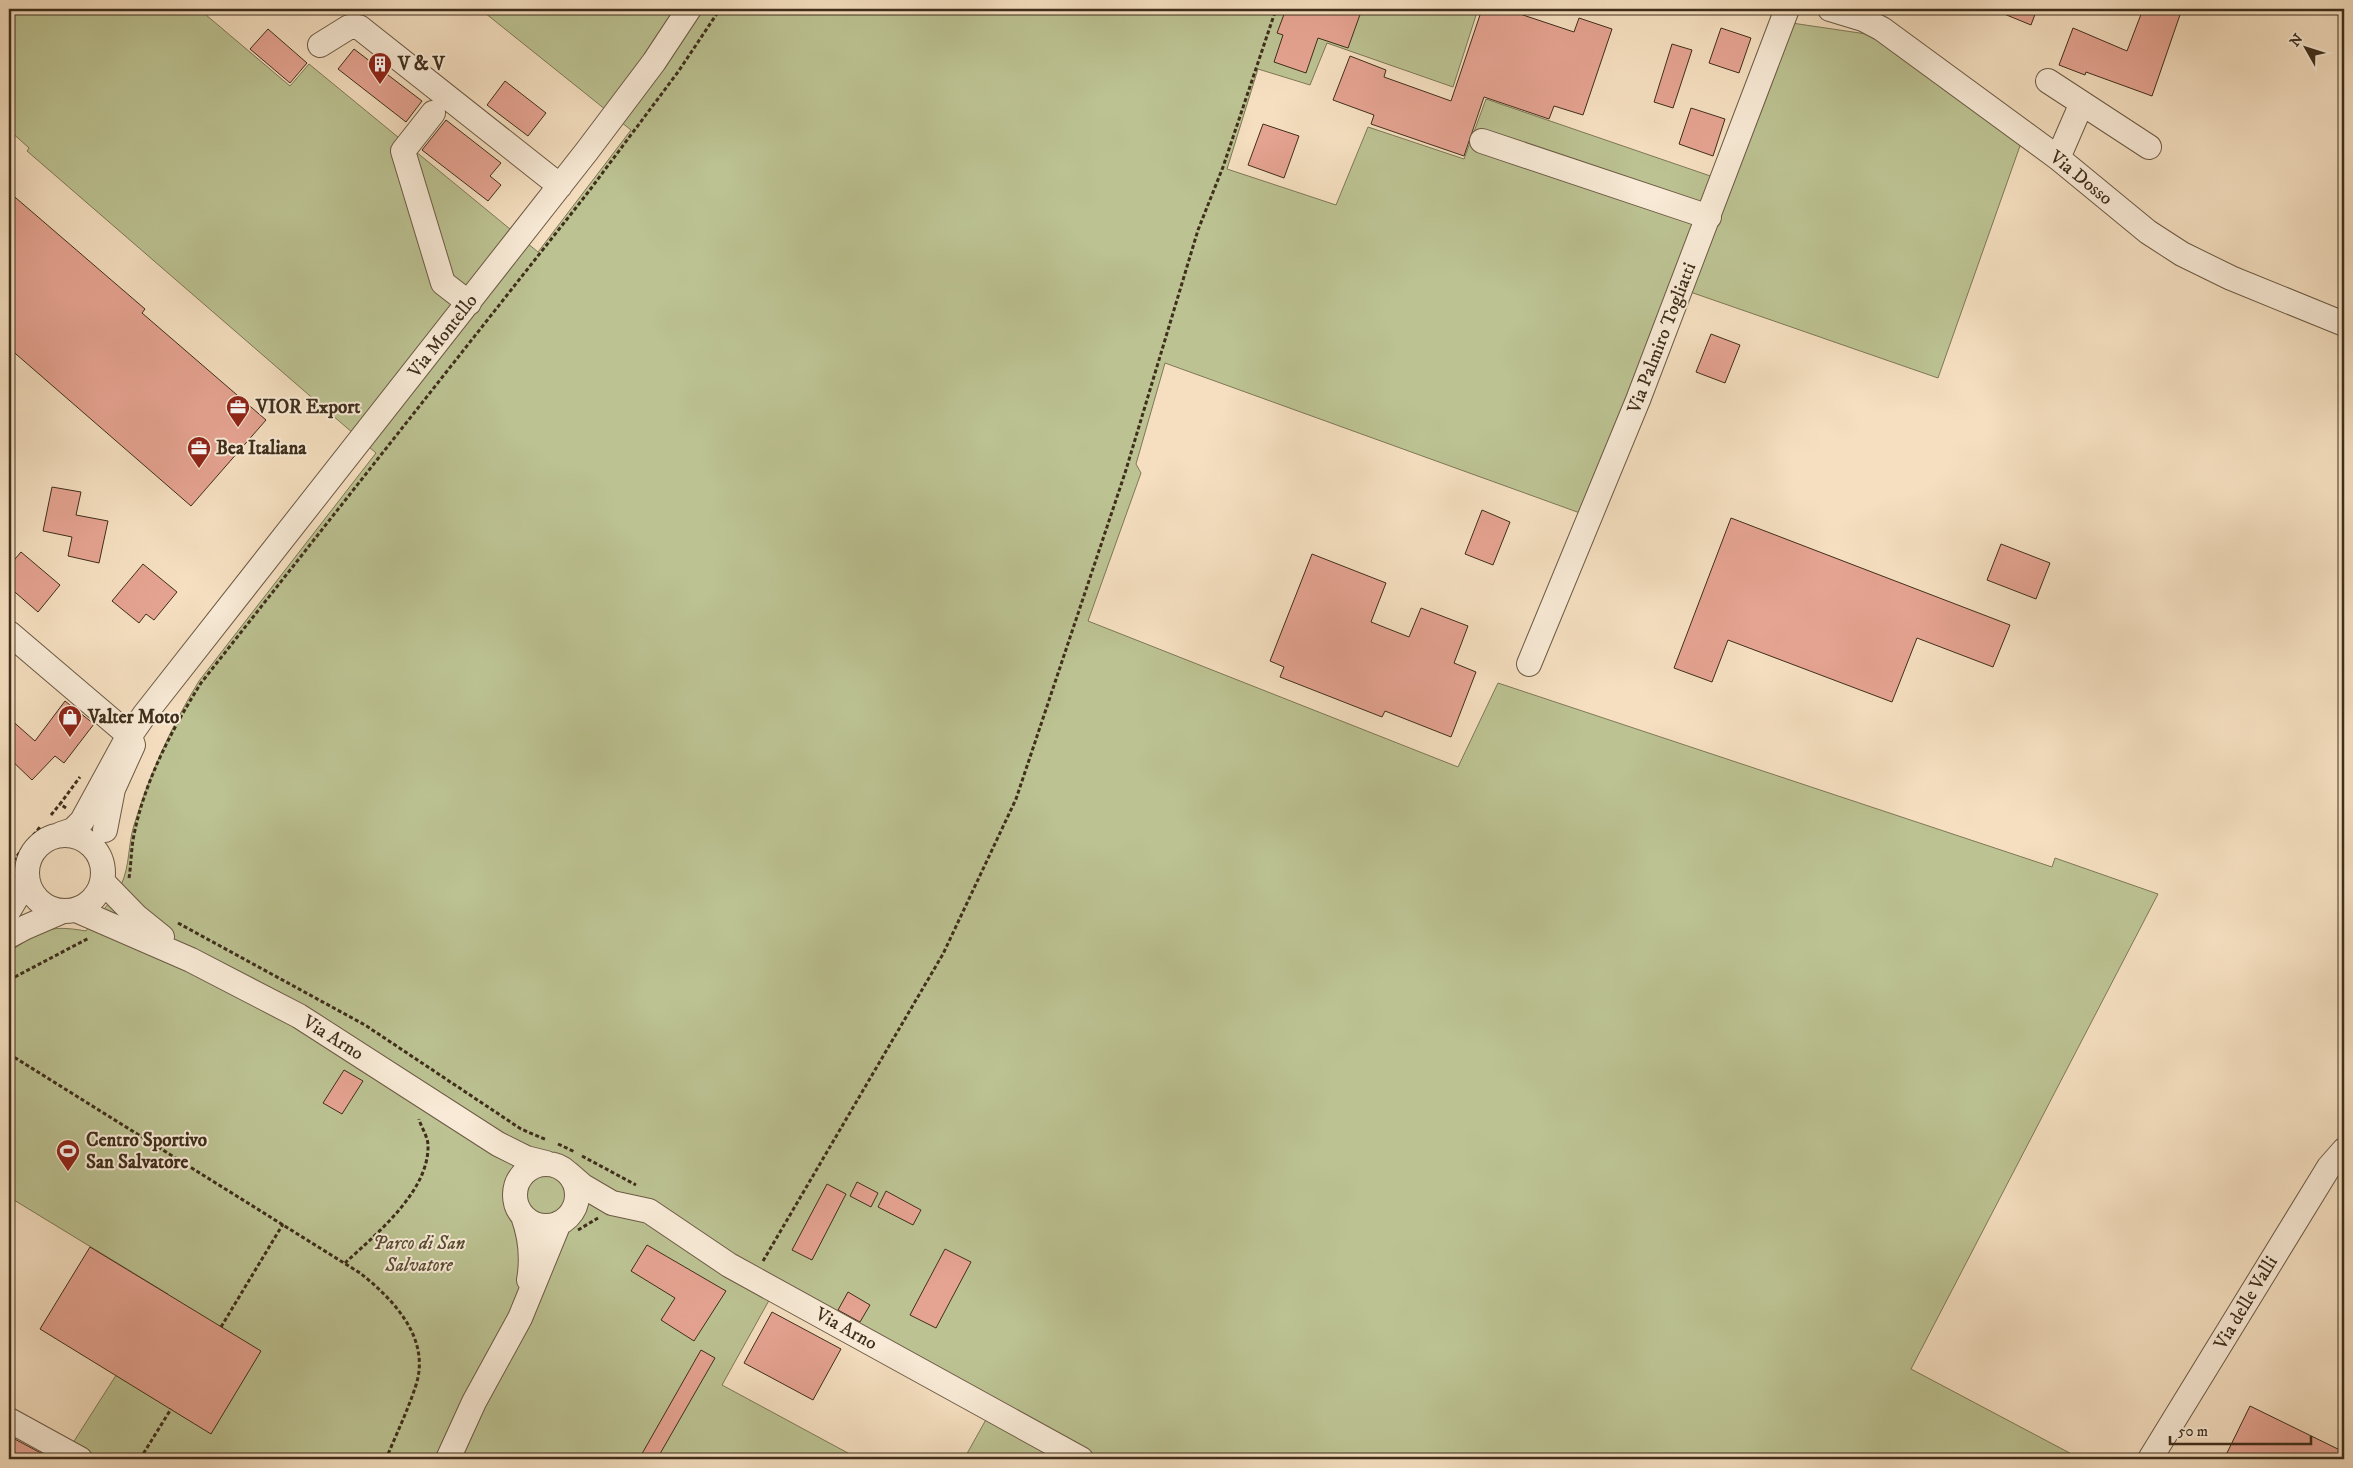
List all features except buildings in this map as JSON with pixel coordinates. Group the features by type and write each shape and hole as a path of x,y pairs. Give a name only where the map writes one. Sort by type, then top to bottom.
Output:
{"street":[{"name":"Via Montello","path":"51,825 73,830 82,820 130,736 560,186 654,62 689,9"},
{"name":"Via Palmiro Togliatti","path":"1529,664 1638,400 1787,9"},
{"name":"Via Dosso","path":"1830,9 1866,14 1882,29 2058,158 2148,232 2182,254 2231,278 2344,324"},
{"path":"320,45 349,27 359,27 560,186"},
{"path":"2048,81 2149,147"},
{"path":"2058,158 2082,105"},
{"path":"433,113 403,151 443,283 469,303"},
{"path":"1482,140 1709,217"},
{"path":"9,633 130,736"},
{"name":"Via Montello","path":"106,830 162,708 190,658"},
{"name":"Via Montello","path":"100,856 112,789 133,745 130,736"},
{"path":"9,936 26,926 88,904 97,894 103,882 104,868 100,856 87,840 51,825 31,854 27,867 27,880 38,901 50,908 70,910"},
{"path":"9,910 27,880"},
{"name":"Via Arno","path":"103,882 136,916 191,960"},
{"name":"Via Arno","path":"70,910 104,921 191,960 299,1016 515,1154 546,1164"},
{"name":"Via Arno","path":"470,1126 490,1147 504,1169 529,1233 532,1253 529,1278 520,1318"},
{"name":"Via delle Valli","path":"2150,1459 2329,1167 2344,1150"},
{"path":"448,1459 474,1402 520,1318 577,1192 568,1173 554,1165 537,1164 523,1173 518,1180 519,1206 540,1225 565,1218"},
{"name":"Via Arno","path":"568,1173 583,1186 612,1203 649,1211 729,1265 1081,1459"},
{"name":"Via Arno","path":"565,1218 612,1203"},
{"path":"9,1420 80,1459"}],"path":[{"path":"118,899 129,888 133,840 154,771 181,716 201,683 586,196 678,72 720,9"},
{"path":"764,1258 943,954 1016,799 1122,482 1198,230 1223,167 1276,9"},
{"path":"9,866 51,825 60,804"},
{"path":"172,920 365,1025 521,1129 577,1152 618,1176"},
{"path":"9,980 97,933 104,921"},
{"path":"9,1054 345,1263 380,1289 401,1311 414,1338 419,1363 417,1383 386,1459"},
{"path":"345,1263 398,1210 418,1184 427,1159 428,1142 420,1124 419,1111"},
{"path":"221,1326 283,1224"},
{"path":"140,1459 171,1409"}],"green space":[{"name":"Parco di San Salvatore","path":"9,9 199,9 290,86 309,64 538,252 631,130 480,9 1478,9 1453,87 1327,43 1310,85 1258,69 1227,169 1336,205 1368,127 1464,159 1486,99 1725,181 1785,22 1880,36 2021,143 1938,378 1673,286 1580,513 1165,363 1136,464 1141,473 1088,621 1458,767 1498,683 2052,867 2055,858 2158,894 1911,1369 2081,1459 964,1459 988,1416 772,1295 722,1385 859,1459 85,1459 69,1449 168,1294 9,1197 9,952 45,931 62,928 86,931 114,897 124,878 132,832 154,769 170,733 199,681 376,453 27,151 29,148 9,130"}],"place":[{"name":"V & V","path":"380,85"},
{"name":"VIOR Export","path":"238,428"},
{"name":"Bea Italiana","path":"199,469"},
{"name":"Valter Moto","path":"70,738"},
{"name":"Centro Sportivo San Salvatore","path":"68,1172"}]}
